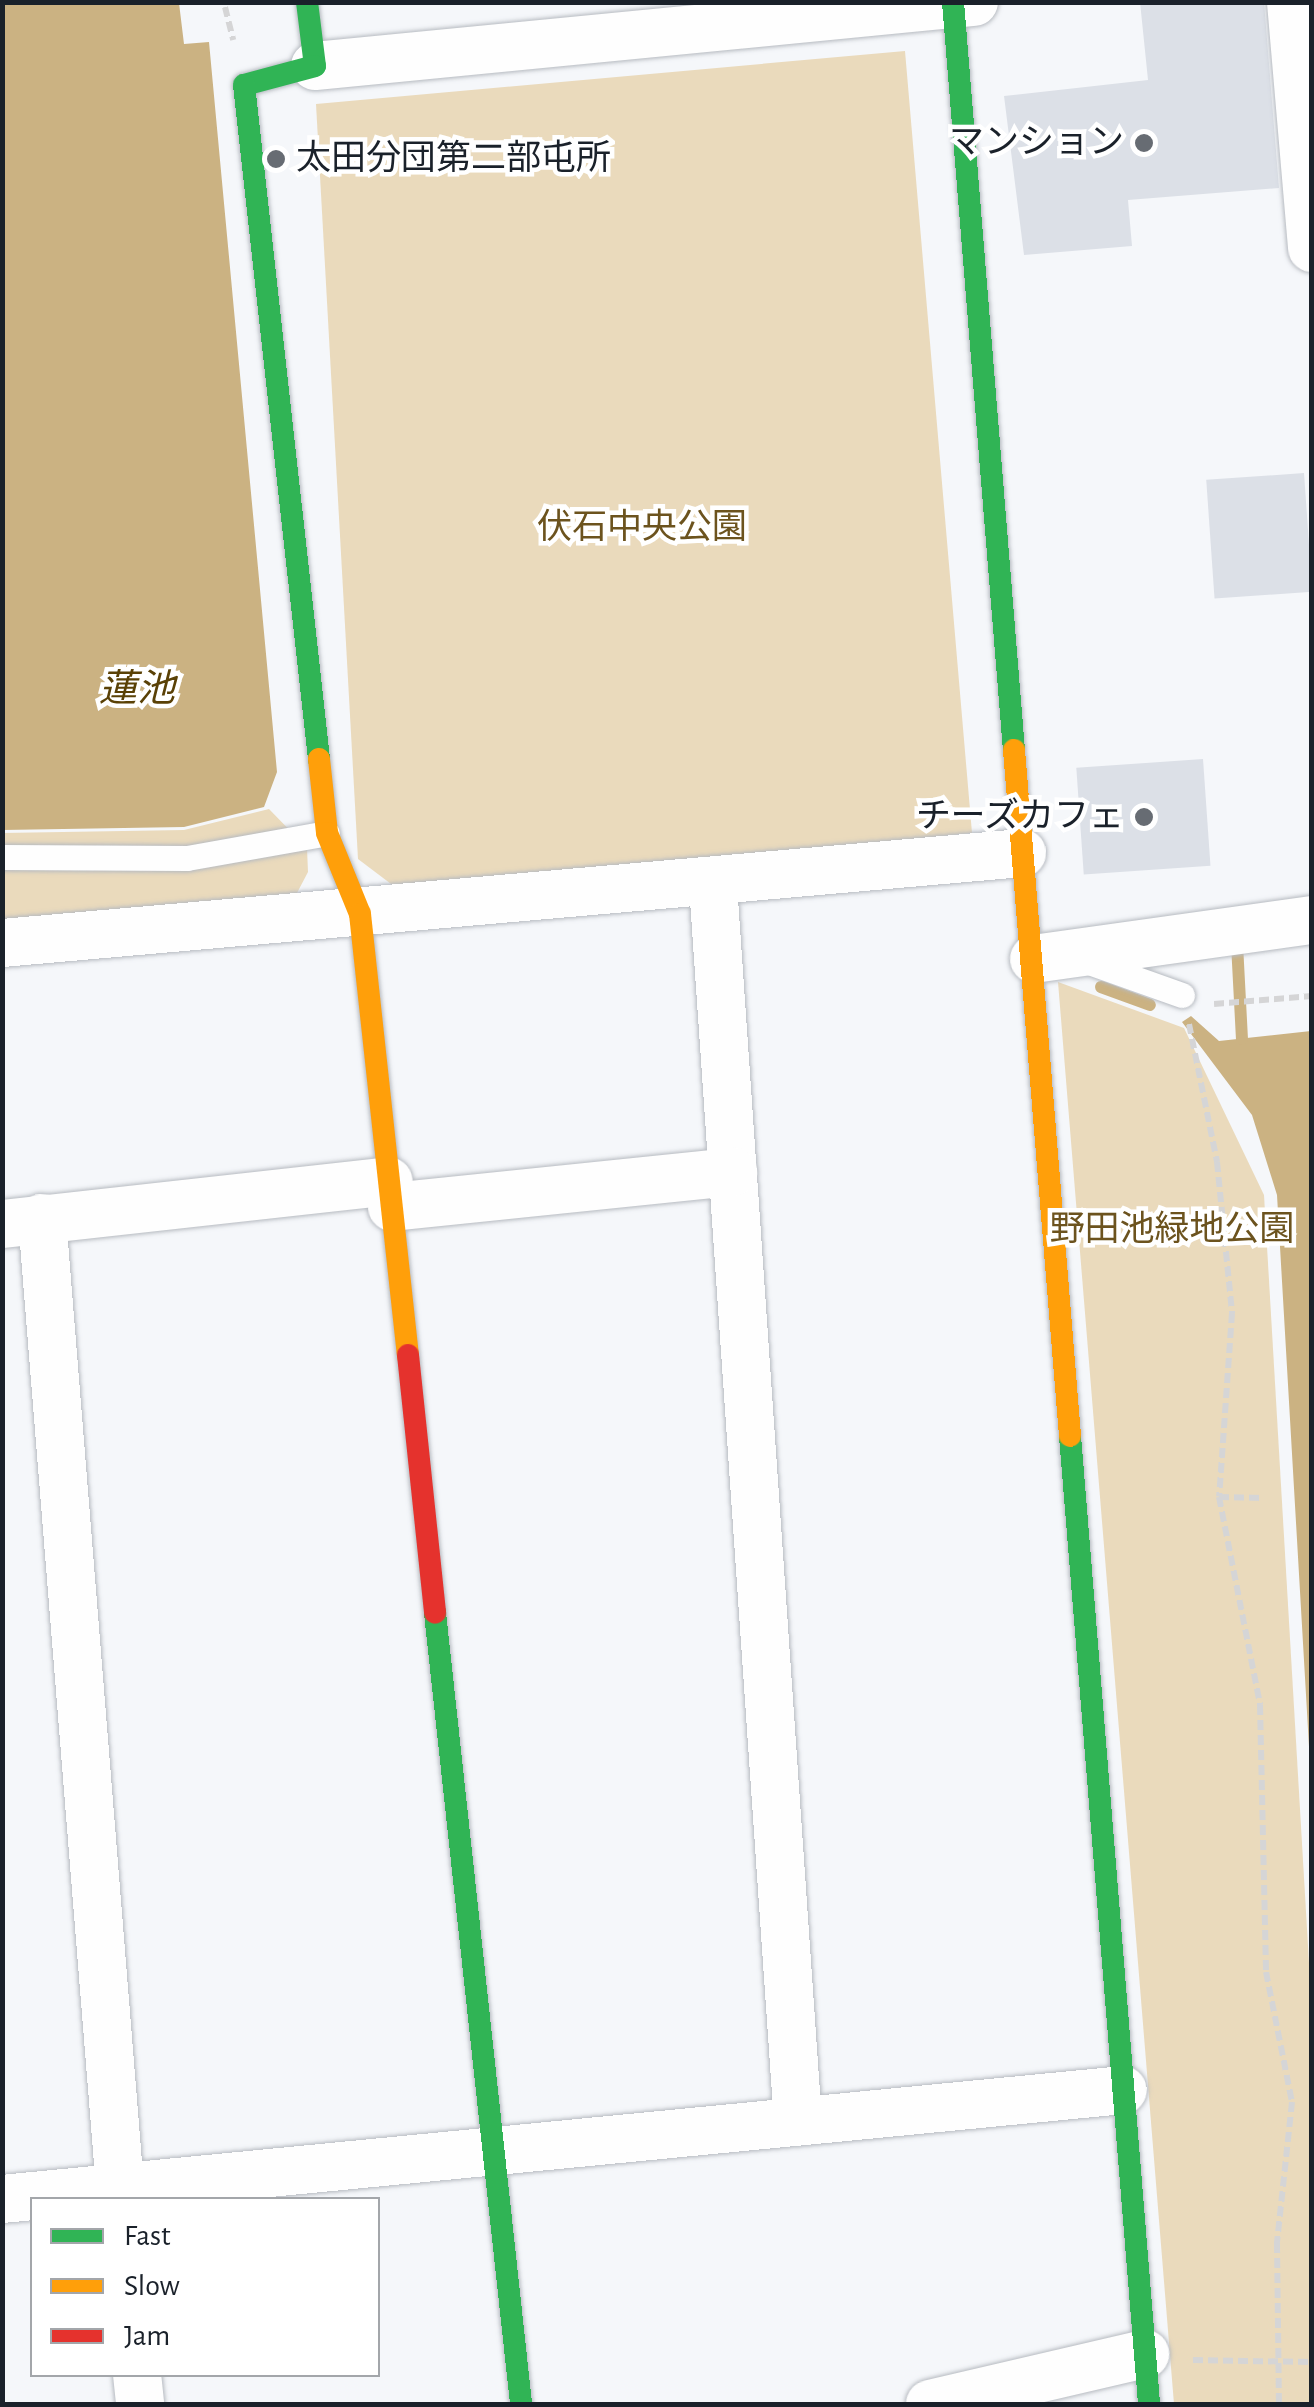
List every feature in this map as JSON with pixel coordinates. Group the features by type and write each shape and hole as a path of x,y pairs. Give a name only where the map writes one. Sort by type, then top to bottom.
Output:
{"street":[{"path":"308,2 315,66"},
{"path":"1291,2 1312,248"},
{"path":"521,2404 488,2152 360,914 326,832 244,84 315,66 961,4 1022,852 1054,958 1122,2090 1166,2357 1149,2404"},
{"path":"2,942 713,885 1022,852"},
{"path":"713,885 798,2121"},
{"path":"1054,958 1312,920"},
{"path":"121,2194 22,1221 734,1172"},
{"path":"50,2197 121,2194 488,2152 1122,2090"},
{"path":"2,2199 30,2198"},
{"path":"930,2404 1166,2357"},
{"path":"137,2377 140,2404"}],"lane":[{"path":"2,857 187,858 326,832"},
{"path":"1054,958 1182,995"}],"path":[{"path":"1182,995 1217,1162 1232,1313 1219,1497 1260,1705 1262,1919 1292,2102 1277,2243 1278,2404"},
{"path":"1243,1005 1312,996"},
{"path":"1219,1497 1264,1498"},
{"path":"1166,2357 1278,2364 1312,2362"}],"green space":[{"name":"伏石中央公園","path":"905,51 972,833 399,890 358,859 316,104"},
{"path":"269,809 307,848 308,872 297,893 3,920 2,833 184,830"},
{"name":"野田池緑地公園","path":"1058,982 1184,1028 1264,1195 1311,1997 1311,2404 1174,2404"}],"water":[{"name":"蓮池","path":"2,3 179,3 184,44 209,42 277,772 264,807 184,827 3,830"},
{"path":"1191,1016 1219,1041 1311,1031 1311,1781 1277,1195 1252,1115 1182,1022"}],"building":[{"name":"マンション","path":"1140,2 1264,2 1279,188 1128,200 1132,246 1024,255 1004,96 1148,80"},
{"path":"1304,473 1312,592 1215,599 1206,480"},
{"name":"チーズカフェ","path":"1203,759 1210,866 1084,875 1076,768"}],"waterway":[{"path":"1237,944 1242,1039"},
{"path":"1101,987 1150,1005"}],"traffic: fast":[{"path":"307,2 315,66 244,85 319,759"},
{"path":"953,2 1014,750"},
{"path":"1070,1436 1149,2404"},
{"path":"435,1613 521,2404"}],"traffic: slow":[{"path":"1014,750 1070,1436"},
{"path":"319,759 327,833 360,914 408,1355"}],"traffic: jam":[{"path":"408,1355 435,1613"}],"place":[{"name":"マンション","path":"1144,143"},
{"name":"太田分団第二部屯所","path":"276,159"},
{"name":"チーズカフェ","path":"1144,817"}]}
